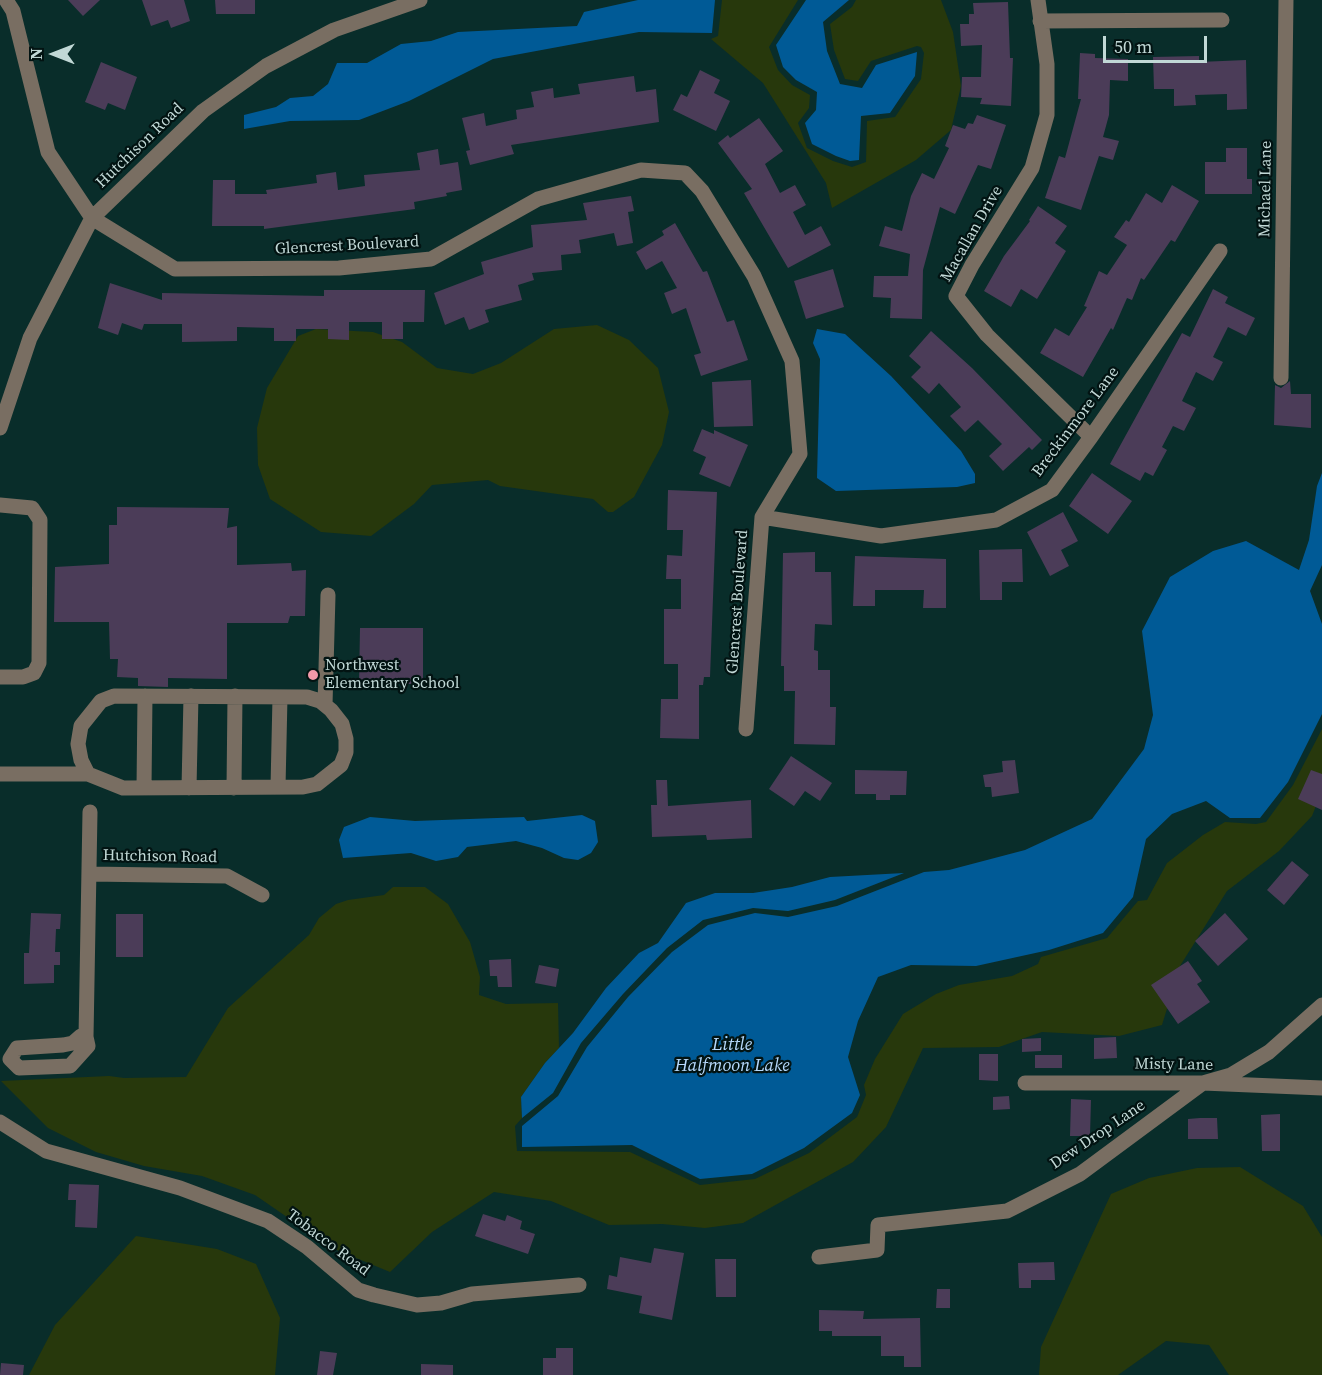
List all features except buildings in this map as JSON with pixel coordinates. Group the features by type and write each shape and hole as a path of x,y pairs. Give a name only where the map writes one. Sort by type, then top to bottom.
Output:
{"street":[{"path":"6,0 13,11 48,152 92,218"},
{"name":"Hutchison Road","path":"0,428 30,338 92,218 203,111 266,66 334,30 420,0"},
{"name":"Macallan Drive","path":"1038,0 1047,64 1047,115 1032,168 972,265 956,296 987,335 1091,437"},
{"name":"Michael Lane","path":"1281,378 1286,0"},
{"path":"1040,21 1222,20"},
{"name":"Glencrest Boulevard","path":"92,218 175,269 339,268 430,259 538,199 641,170 685,173 702,191 754,276 792,361 800,454 762,517 746,729"},
{"name":"Breckinmore Lane","path":"762,517 881,536 996,520 1052,490 1220,250"},
{"path":"0,505 32,508 39,520 39,663 34,673 23,677 0,677"},
{"path":"325,705 328,595"},
{"path":"0,774 88,774 123,788 303,787 317,784 341,765 346,752 346,739 342,724 325,705 307,697 114,696 100,701 81,726 78,744 81,760 88,774"},
{"path":"144,788 145,696"},
{"path":"189,788 191,696"},
{"path":"234,788 235,696"},
{"path":"278,787 280,697"},
{"path":"86,1037 81,1036 73,1043 63,1045 34,1045 17,1048 5,1060 19,1068 70,1066 88,1046 86,1037 90,812"},
{"name":"Hutchison Road","path":"90,874 227,876 261,895"},
{"name":"Dew Drop Lane","path":"819,1257 877,1250 878,1225 1007,1211 1080,1174 1203,1083 1231,1074 1269,1052 1322,1005"},
{"path":"34,1045 35,1067"},
{"name":"Misty Lane","path":"1025,1083 1203,1083 1322,1088"},
{"name":"Tobacco Road","path":"0,1122 46,1150 180,1188 268,1221 307,1247 358,1290 374,1295 417,1305 441,1303 472,1294 579,1285"}],"green space":[{"path":"722,0 798,0 769,47 778,70 792,85 810,95 809,108 798,123 807,148 833,161 852,167 866,162 867,121 895,117 921,79 924,53 921,47 917,46 871,61 858,81 845,79 834,50 830,24 852,7 856,0 941,0 953,32 961,86 951,130 916,160 832,208 826,183 763,83 711,39 718,36"},
{"path":"597,325 629,340 658,368 669,412 662,445 634,497 613,512 608,512 593,499 500,486 488,480 432,485 414,504 371,536 321,532 270,499 258,465 257,428 267,388 298,336 316,329 373,332 402,342 437,368 473,374 501,363 554,329"},
{"path":"1322,729 1322,791 1312,816 1279,851 1227,891 1180,966 1162,1025 1119,1036 1042,1032 999,1047 923,1048 886,1127 853,1162 743,1223 705,1228 662,1224 609,1225 551,1201 494,1192 432,1232 390,1272 332,1248 255,1195 202,1176 144,1166 96,1152 48,1128 1,1081 109,1076 124,1078 186,1077 228,1008 309,935 319,918 336,904 384,895 393,887 425,887 448,904 470,942 480,977 479,995 506,1004 558,1003 559,1048 545,1063 521,1097 522,1118 515,1126 517,1151 630,1152 700,1185 755,1179 809,1153 857,1117 866,1095 864,1085 875,1059 903,1014 936,994 959,985 1012,976 1038,964 1041,957 1107,938 1138,901 1147,900 1167,863 1203,835 1225,822 1256,824 1266,822 1293,785"},
{"path":"1240,1167 1303,1206 1322,1237 1322,1375 1229,1375 1209,1345 1166,1341 1118,1375 1039,1375 1041,1347 1111,1194 1149,1178 1197,1168"},
{"path":"136,1236 217,1249 256,1264 280,1318 275,1375 29,1375 55,1325"}],"water":[{"path":"638,0 715,0 712,33 639,32 493,59 409,101 359,120 290,121 244,129 244,115 276,107 290,98 313,96 328,84 337,63 367,63 401,44 431,41 458,32 577,26 584,12"},
{"path":"806,0 849,0 823,22 827,51 840,84 862,88 876,65 917,52 915,76 890,113 861,116 859,160 850,161 812,144 805,123 816,110 817,92 796,80 783,67 776,45"},
{"path":"817,329 845,334 891,376 961,451 975,474 975,483 957,487 836,491 817,478 820,359 813,343"},
{"name":"Little Halfmoon Lake","path":"1322,473 1322,565 1310,591 1322,624 1322,714 1288,782 1260,818 1230,818 1206,801 1172,814 1146,839 1133,897 1103,933 1049,950 976,966 911,965 878,977 858,1021 848,1057 860,1095 852,1113 804,1148 752,1174 700,1179 632,1145 522,1147 522,1126 558,1096 587,1047 628,997 672,952 708,925 755,913 788,917 837,906 924,872 949,870 1025,850 1092,819 1144,749 1153,715 1142,631 1170,577 1213,551 1246,541 1299,570 1309,540 1317,486"},
{"path":"582,815 595,821 598,842 591,853 578,860 564,858 542,848 516,841 467,847 458,857 436,861 411,853 343,858 339,840 344,827 370,817 415,821 524,817 527,821"},
{"path":"904,873 835,900 788,911 753,908 703,920 667,948 623,994 581,1043 553,1093 522,1118 521,1097 545,1063 573,1033 606,988 639,953 658,943 686,903 715,893 753,893 792,887 830,877"}],"place":[{"name":"Northwest Elementary School","path":"313,675"}]}
